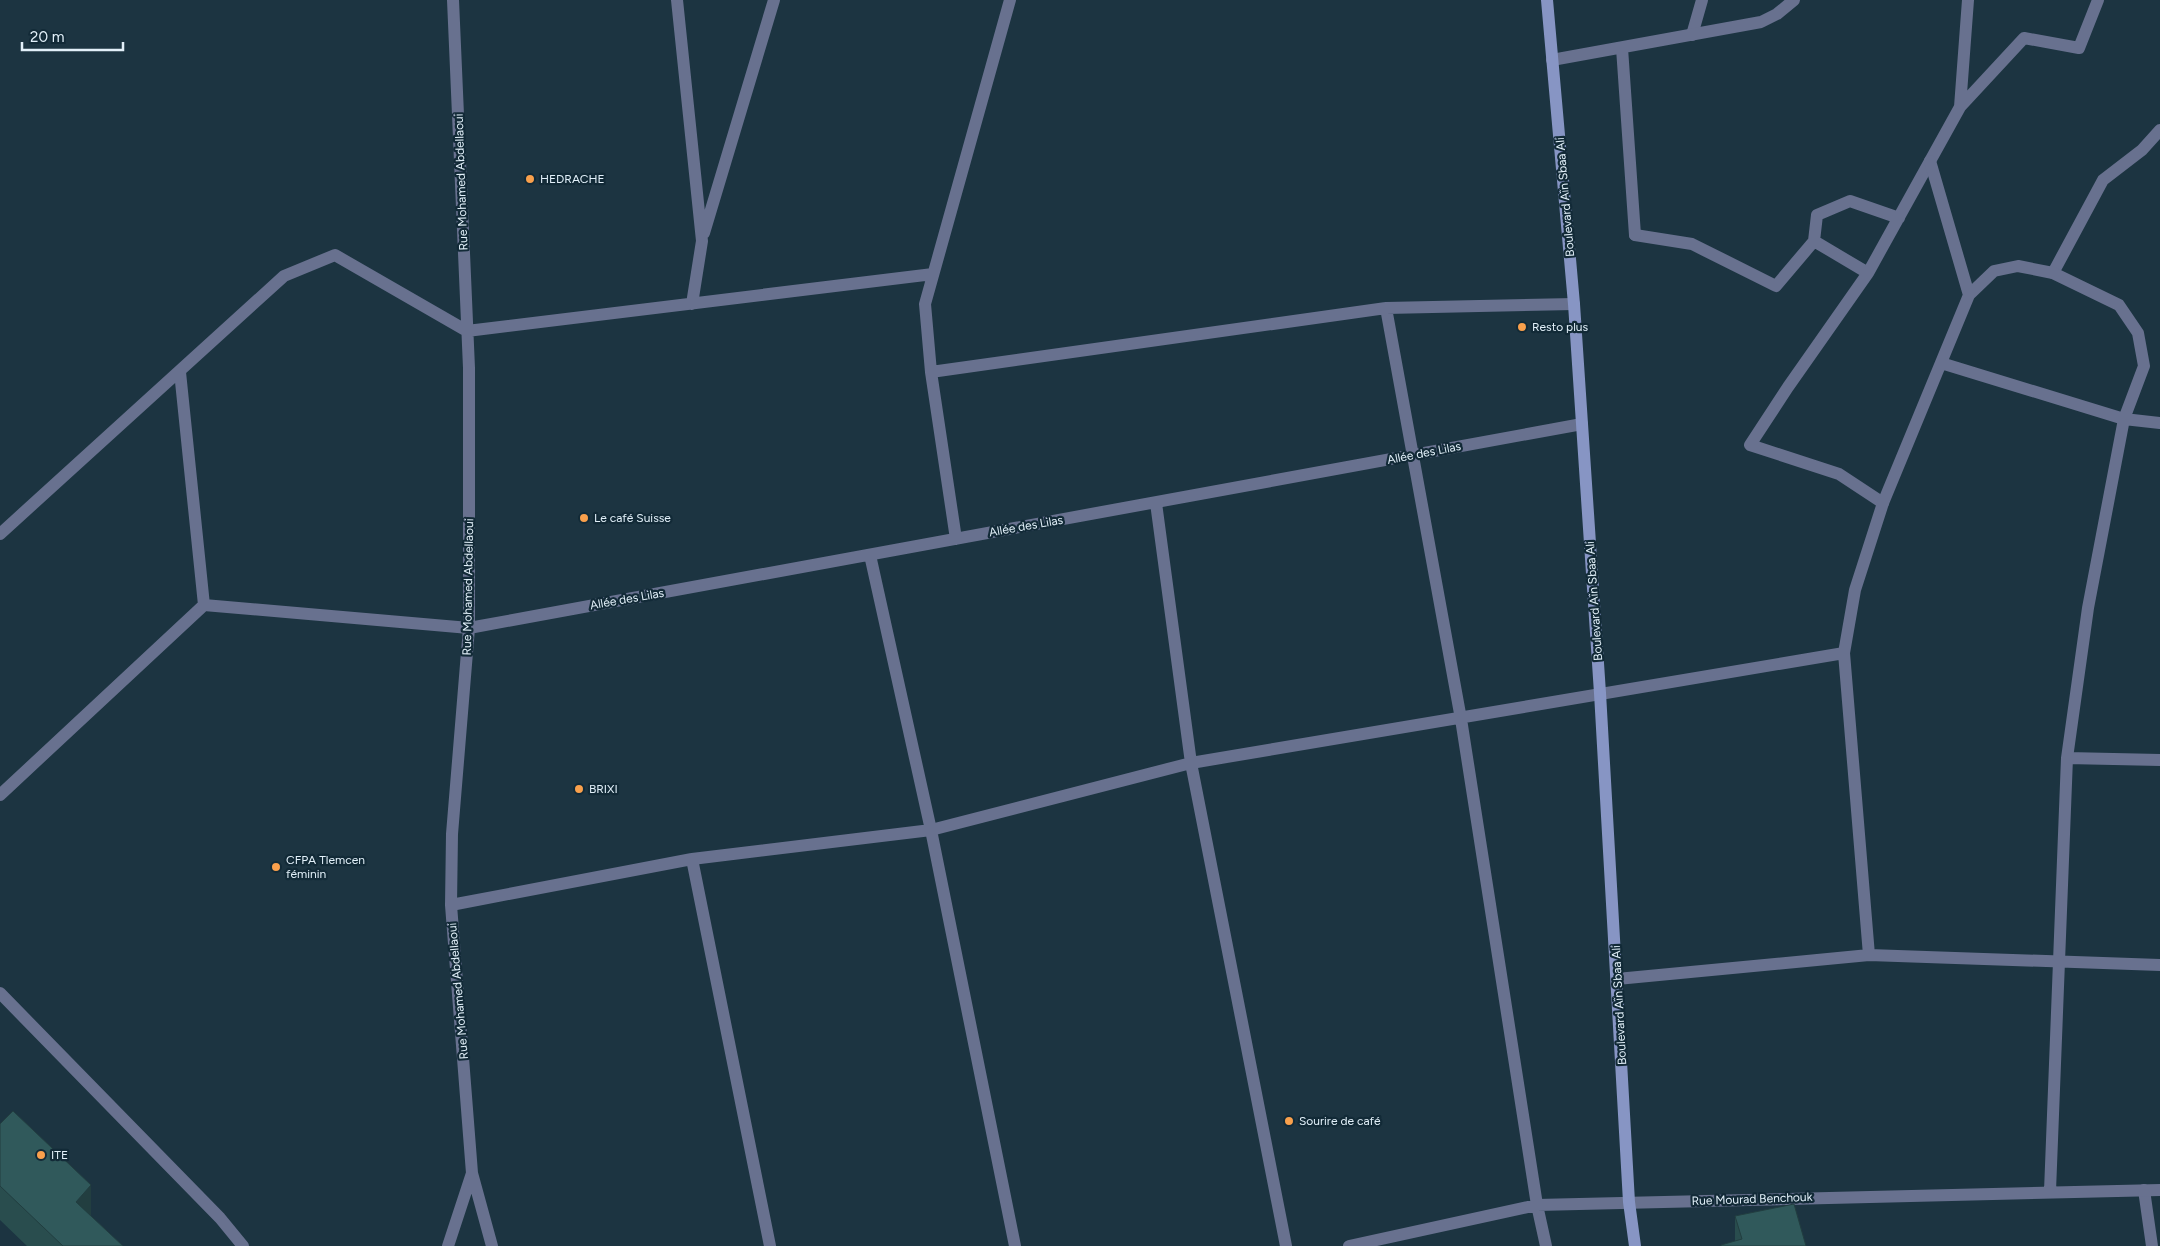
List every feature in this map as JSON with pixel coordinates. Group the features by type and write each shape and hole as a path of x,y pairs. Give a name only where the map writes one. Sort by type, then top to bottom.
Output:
{"main road":[{"name":"Boulevard Aïn Sbaa Ali","path":"1547,0 1574,304 1600,693 1628,1202 1635,1246"}],"street":[{"name":"Rue Mohamed Abdellaoui","path":"454,0 469,368 469,628 452,834 451,904 472,1173"},
{"path":"677,0 702,241"},
{"path":"692,304 702,241 774,0"},
{"path":"956,539 931,372 925,304 1010,0"},
{"path":"1692,35 1702,0"},
{"path":"1552,60 1761,22 1777,14 1794,0"},
{"path":"1960,106 1968,0"},
{"path":"1883,503 1839,474 1750,445 1868,273 1960,106 2024,38 2079,48 2098,0"},
{"path":"1622,48 1635,235 1692,244 1776,286 1814,241 1817,215 1850,201 1899,218"},
{"path":"2053,273 2103,180 2142,150 2160,130"},
{"path":"1930,161 1970,295"},
{"path":"1814,241 1868,273"},
{"path":"0,534 284,276 335,255 467,331 933,274"},
{"path":"1869,955 1844,654 1855,590 1883,503 1970,295 1994,270 2018,266 2053,273 2119,305 2138,333 2144,366 2124,419 2088,608 2067,758 2050,1191"},
{"path":"931,372 1386,308 1574,304"},
{"path":"1386,308 1461,719 1537,1205 1546,1246"},
{"path":"1941,363 2124,419 2160,423"},
{"path":"0,795 204,605 180,372"},
{"name":"Allée des Lilas","path":"204,605 469,628 1582,424"},
{"path":"1156,503 1191,763 1286,1246"},
{"path":"870,555 931,830 1015,1246"},
{"path":"451,904 692,859 931,830 1191,763 1461,719 1600,693 1844,654"},
{"path":"2067,758 2160,760"},
{"path":"692,859 770,1246"},
{"path":"1617,979 1869,955 2058,963 2160,965"},
{"path":"0,993 220,1218 243,1246"},
{"path":"448,1246 472,1173"},
{"path":"472,1173 492,1246"},
{"path":"2144,1190 2152,1246"},
{"name":"Rue Mourad Benchouk","path":"1349,1246 1537,1205 2050,1191 2160,1190"}],"building":[{"path":"13,1111 91,1185 76,1202 123,1246 63,1246 0,1186 0,1124"},
{"path":"1794,1204 1806,1246 1721,1246 1742,1239 1735,1216"}],"place":[{"name":"HEDRACHE","path":"530,179"},
{"name":"Resto plus","path":"1522,327"},
{"name":"Le café Suisse","path":"584,518"},
{"name":"BRIXI","path":"579,789"},
{"name":"CFPA Tlemcen féminin","path":"276,867"},
{"name":"Sourire de café","path":"1289,1121"},
{"name":"ITE","path":"41,1155"}]}
